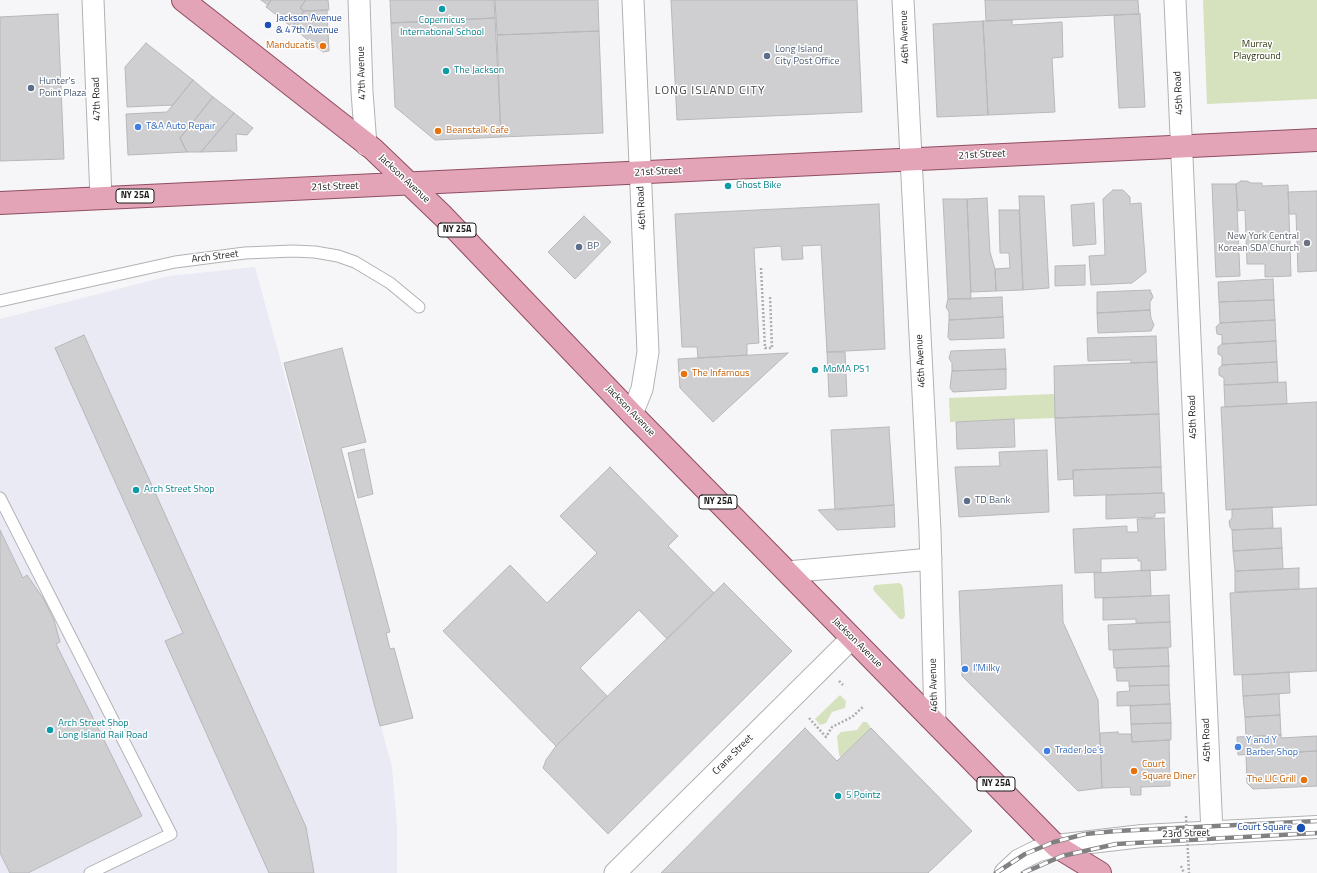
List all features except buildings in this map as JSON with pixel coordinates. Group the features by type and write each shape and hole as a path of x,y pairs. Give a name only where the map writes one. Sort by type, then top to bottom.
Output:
{"main road":[{"name":"Jackson Avenue","path":"183,0 366,145 409,183 443,216 632,414 1056,846 1072,873"},
{"name":"21st Street","path":"0,203 1317,140"},
{"name":"Jackson Avenue","path":"1056,846 1100,873"}],"street":[{"name":"47th Road","path":"92,0 101,198"},
{"name":"47th Avenue","path":"359,0 362,92 366,145"},
{"name":"46th Road","path":"632,414 642,389 648,352 633,0"},
{"name":"46th Avenue","path":"904,0 910,159 931,559 935,722"},
{"name":"45th Road","path":"1175,0 1212,833"},
{"path":"787,572 931,559"},
{"name":"Crane Street","path":"615,873 852,638"},
{"name":"23rd Street","path":"1056,846 1142,836 1317,827"},
{"path":"1005,873 1019,860 1037,851 1056,846"}],"lane":[{"name":"Arch Street","path":"0,301 175,262 245,253 293,251 315,252 338,256 354,262 390,284 419,307"},
{"path":"0,498 171,834 90,873"}],"path":[{"path":"761,268 765,348 772,348 770,296"},
{"path":"809,718 826,737 832,727 852,717 864,706"},
{"path":"1186,816 1189,873"},
{"path":"1181,866 1184,873"}],"shaded area":[{"path":"255,267 392,767 397,826 397,873 0,873 0,319 169,276"}],"green space":[{"name":"Murray Playground","path":"1203,0 1317,0 1317,99 1207,104"},
{"path":"1055,394 1055,418 950,422 949,398"},
{"path":"899,583 902,585 903,589 905,616 903,619 900,619 874,591 873,588 875,585"},
{"path":"840,695 846,701 845,708 832,712 826,723 820,725 815,719"},
{"path":"863,722 867,722 871,728 841,757 839,755 837,736 841,732 857,730"}],"railway":[{"path":"996,873 1025,854 1054,842 1085,834 1116,831 1317,821"},
{"path":"1023,873 1062,856 1116,844 1317,833"}],"place":[{"name":"Copernicus International School","path":"442,9"},
{"name":"Jackson Avenue & 47th Avenue","path":"268,25"},
{"name":"Manducatis","path":"323,46"},
{"name":"Long Island City Post Office","path":"767,56"},
{"name":"The Jackson","path":"446,71"},
{"name":"Hunter's Point Plaza","path":"31,88"},
{"name":"T&A Auto Repair","path":"138,127"},
{"name":"Beanstalk Cafe","path":"438,131"},
{"name":"Ghost Bike","path":"728,186"},
{"name":"New York Central Korean SDA Church","path":"1307,243"},
{"name":"BP","path":"579,247"},
{"name":"MoMA PS1","path":"815,370"},
{"name":"The Infamous","path":"684,374"},
{"name":"Arch Street Shop","path":"136,490"},
{"name":"TD Bank","path":"967,501"},
{"name":"I'Milky","path":"965,669"},
{"name":"Arch Street Shop Long Island Rail Road","path":"50,730"},
{"name":"Y and Y Barber Shop","path":"1238,747"},
{"name":"Trader Joe's","path":"1047,751"},
{"name":"Court Square Diner","path":"1134,771"},
{"name":"The LIC Grill","path":"1304,780"},
{"name":"5 Pointz","path":"838,796"},
{"name":"Court Square","path":"1301,828"}],"district":[{"name":"LONG ISLAND CITY","path":"710,91"}]}
